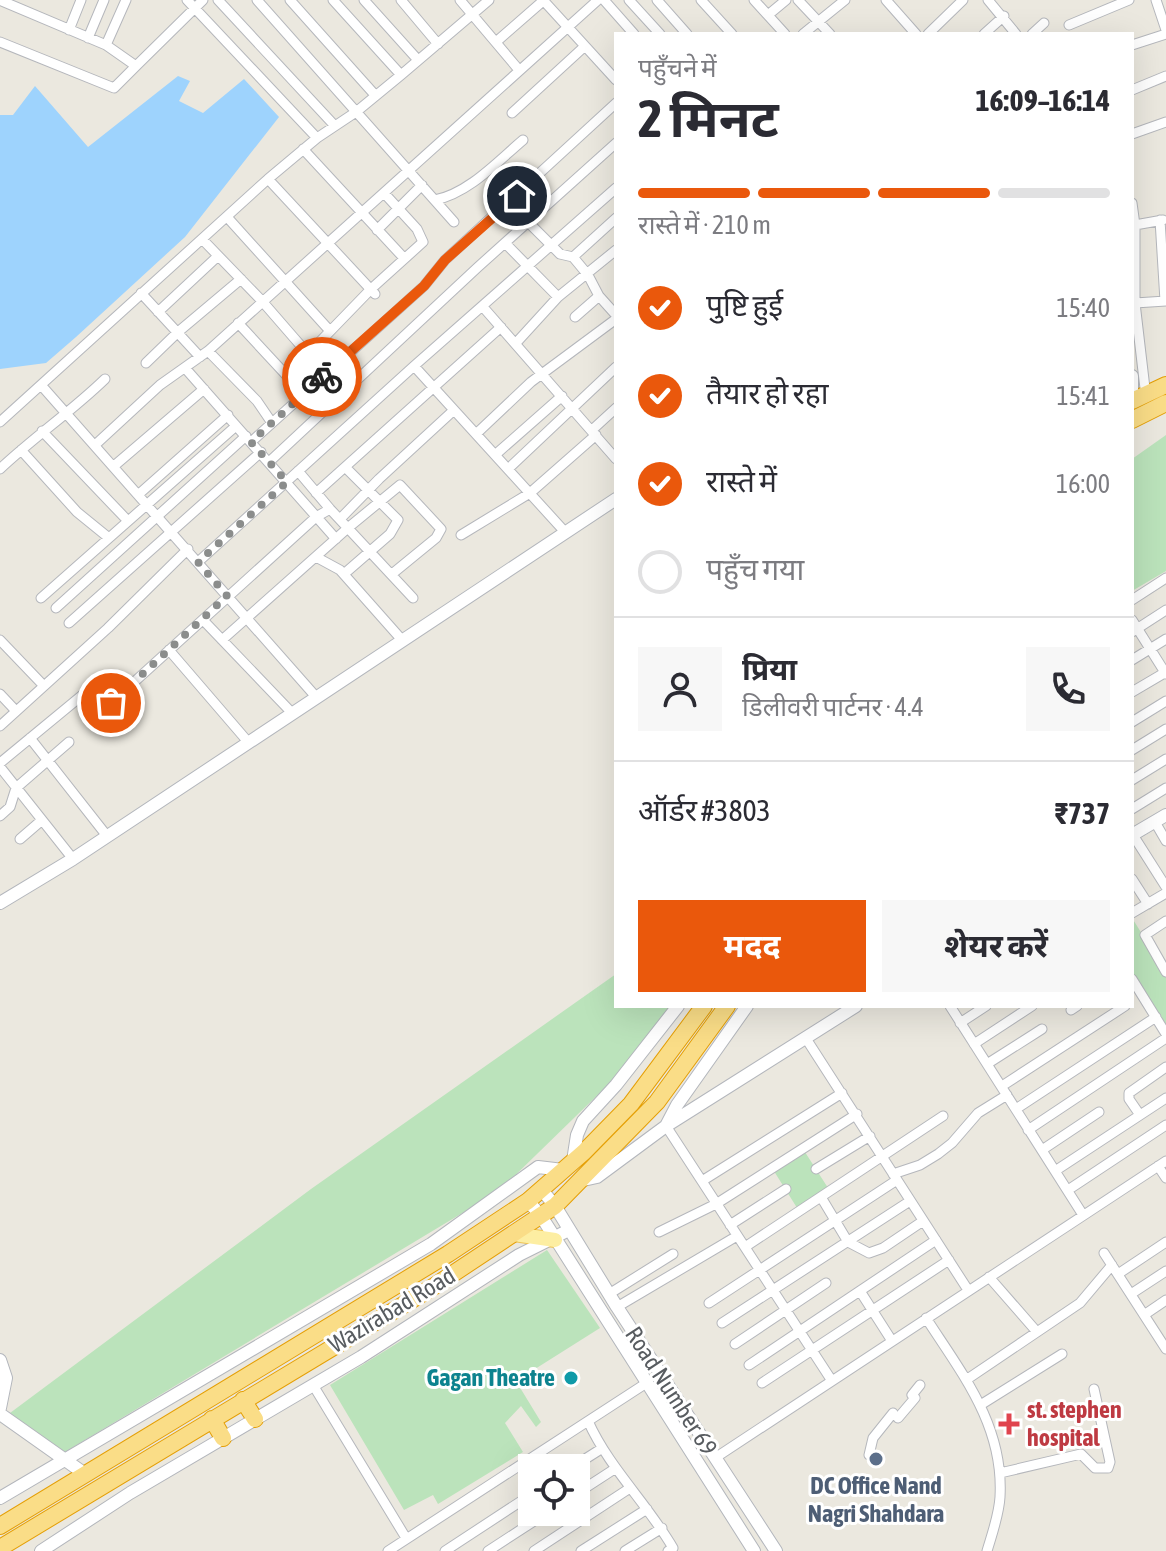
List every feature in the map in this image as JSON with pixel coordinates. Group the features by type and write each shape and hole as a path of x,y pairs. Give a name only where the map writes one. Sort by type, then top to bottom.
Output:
{"highway":[{"path":"1138,402 1166,385"},
{"path":"1138,402 1166,403"},
{"name":"Wazirabad Road","path":"0,1526 461,1246 528,1201 631,1104 703,1008"},
{"name":"Wazirabad Road","path":"0,1548 433,1287 548,1211 657,1102 726,1008"},
{"path":"243,1400 255,1419"},
{"path":"212,1419 223,1438"}],"main road":[{"path":"514,1234 555,1240"}],"street":[{"path":"69,30 81,0"},
{"path":"88,38 104,0"},
{"path":"106,45 126,0"},
{"path":"0,42 114,88 190,4 203,0"},
{"path":"218,0 335,126"},
{"path":"257,0 454,222"},
{"path":"290,0 375,95"},
{"path":"333,0 401,75"},
{"path":"364,0 418,60"},
{"path":"401,0 438,44"},
{"path":"460,0 519,70"},
{"path":"0,422 268,179 317,138 356,112 489,0"},
{"path":"496,42 544,0 614,78"},
{"path":"95,445 160,385 204,354 567,26 601,0 632,32"},
{"path":"629,0 658,32"},
{"path":"657,0 685,32"},
{"path":"702,0 726,32"},
{"path":"754,0 783,32"},
{"path":"768,15 786,0"},
{"path":"799,0 828,32"},
{"path":"806,32 845,0"},
{"path":"902,0 889,4 914,32"},
{"path":"930,32 963,0"},
{"path":"988,0 1015,32"},
{"path":"1069,25 1129,0"},
{"path":"1134,44 1166,32 1156,0"},
{"path":"1,2 106,45 136,66"},
{"path":"190,4 317,138"},
{"path":"986,32 1004,16"},
{"path":"1034,32 1044,23"},
{"path":"512,113 585,46"},
{"path":"1134,89 1166,76"},
{"path":"56,608 158,516 248,439 272,423 424,286 445,260 614,105"},
{"path":"1134,133 1166,122"},
{"path":"435,200 448,197 475,180 523,140"},
{"path":"269,462 614,145"},
{"path":"303,149 402,256"},
{"path":"607,151 614,160"},
{"path":"268,179 373,291"},
{"path":"377,230 422,185"},
{"path":"198,562 614,190"},
{"path":"202,239 308,354 423,242 417,229 384,193"},
{"path":"227,217 330,331"},
{"path":"1134,218 1138,402"},
{"path":"1135,225 1163,219 1166,301 1135,303"},
{"path":"573,257 614,220"},
{"path":"528,222 560,254 573,257 614,315"},
{"path":"505,243 558,297"},
{"path":"516,343 558,297 614,252"},
{"path":"158,312 218,256"},
{"path":"146,363 241,279"},
{"path":"141,293 178,332 257,401 272,423"},
{"path":"575,317 599,296"},
{"path":"483,307 614,457"},
{"path":"476,434 543,374 614,319"},
{"path":"238,323 288,377"},
{"path":"316,493 501,327"},
{"path":"414,366 565,532"},
{"path":"185,368 336,539"},
{"path":"508,469 614,369"},
{"path":"0,469 42,431 68,414 105,379"},
{"path":"41,385 317,698"},
{"path":"114,466 204,389"},
{"path":"495,455 562,396"},
{"path":"340,519 454,410"},
{"path":"461,535 530,493 614,410"},
{"path":"139,494 228,415"},
{"path":"41,598 236,426"},
{"path":"42,431 128,521"},
{"path":"21,450 77,512 109,538"},
{"path":"69,623 261,452"},
{"path":"344,574 390,534 398,520 345,467"},
{"path":"298,471 413,598"},
{"path":"222,640 396,487 404,487 441,529 436,538 392,574"},
{"path":"0,903 73,859 614,500"},
{"path":"111,703 316,517 330,509"},
{"path":"0,726 108,628 188,549"},
{"path":"316,557 344,574 402,640"},
{"path":"1134,599 1166,578"},
{"path":"1134,691 1166,673 1134,627 1166,610"},
{"path":"203,620 293,714"},
{"path":"1134,659 1166,639"},
{"path":"0,640 44,686"},
{"path":"169,650 249,743"},
{"path":"73,859 0,765 97,683"},
{"path":"0,694 16,711"},
{"path":"1134,721 1166,701"},
{"path":"1134,749 1166,729"},
{"path":"30,738 107,836"},
{"path":"0,816 10,807 16,788 69,742"},
{"path":"1134,779 1166,759"},
{"path":"1134,808 1166,788"},
{"path":"1134,834 1160,818 1166,841"},
{"path":"20,839 42,820"},
{"path":"1134,837 1166,890 1134,912"},
{"path":"1134,882 1148,904"},
{"path":"1166,921 1145,935 1166,972"},
{"path":"1156,956 1166,949"},
{"path":"1028,1130 1166,1036 1134,982"},
{"path":"1134,1000 1142,995"},
{"path":"0,1498 431,1244 538,1167 568,1166 583,1121 616,1085 676,1008"},
{"path":"666,1126 677,1105 746,1008"},
{"path":"579,1181 597,1177 666,1126 853,1008"},
{"path":"951,1008 1083,1215"},
{"path":"960,1023 981,1008"},
{"path":"974,1044 1029,1008"},
{"path":"709,1303 835,1221 895,1177 938,1154 1005,1090 1122,1008"},
{"path":"1016,1109 1156,1017"},
{"path":"987,1064 1042,1029"},
{"path":"805,1037 968,1290"},
{"path":"1140,1115 1129,1099 1129,1093 1166,1067"},
{"path":"702,1181 842,1093"},
{"path":"1055,1171 1166,1098"},
{"path":"1042,1150 1099,1112"},
{"path":"659,1232 716,1204 857,1114"},
{"path":"745,1247 943,1116"},
{"path":"1068,1190 1166,1125"},
{"path":"666,1126 832,1381"},
{"path":"816,1169 870,1136"},
{"path":"715,1458 1162,1164 1166,1178"},
{"path":"730,1225 786,1189"},
{"path":"542,1190 548,1211"},
{"path":"821,1197 848,1242 862,1251 876,1251 923,1221"},
{"path":"528,1201 548,1211"},
{"path":"722,1323 910,1201"},
{"name":"Road Number 69","path":"548,1211 569,1230 776,1551"},
{"name":"Road Number 69","path":"548,1211 555,1240 754,1551"},
{"path":"41,1551 130,1493 361,1357 519,1255 555,1240 569,1230"},
{"path":"617,1307 737,1236"},
{"path":"749,1365 936,1240"},
{"path":"966,1380 1080,1303 1115,1269 1166,1242"},
{"path":"1104,1253 1144,1315 1162,1332 1166,1349"},
{"path":"609,1294 673,1254"},
{"path":"762,1383 949,1260"},
{"path":"1131,1294 1166,1271"},
{"path":"989,1277 1037,1332"},
{"path":"735,1344 826,1283"},
{"path":"860,1291 892,1341"},
{"path":"1144,1315 1166,1300"},
{"path":"926,1318 982,1404 993,1436 1000,1473 1000,1501 987,1551"},
{"path":"982,1404 1062,1354"},
{"path":"0,1360 6,1378 2,1384 0,1411 85,1474"},
{"path":"388,1551 645,1384"},
{"path":"313,1385 405,1539 409,1551"},
{"path":"869,1455 873,1438 915,1398 912,1395 920,1385"},
{"path":"1000,1473 1081,1454 1095,1468 1108,1468 1110,1462 1094,1389"},
{"path":"588,1421 601,1449 662,1528 673,1548 668,1551"},
{"path":"590,1456 601,1449"},
{"path":"590,1485 616,1468"},
{"path":"534,1551 630,1488"},
{"path":"445,1551 518,1503"},
{"path":"581,1551 647,1509"},
{"path":"488,1551 526,1526"},
{"path":"625,1551 662,1528"}],"green space":[{"path":"1166,435 1166,571 1134,590 1134,458"},
{"path":"1134,921 1166,972 1166,1034 1134,982"},
{"path":"614,975 614,1008 669,1008 612,1081 499,1191 65,1452 10,1413 311,1189"},
{"path":"803,1149 830,1191 799,1211 772,1168"},
{"path":"547,1250 600,1328 516,1381 541,1422 536,1427 521,1406 505,1423 523,1452 438,1504 433,1495 404,1510 330,1385"}],"water":[{"path":"178,76 190,81 179,101 203,113 244,79 279,117 185,237 76,337 46,363 0,369 0,115 13,115 35,86 88,147"}],"way so far":[{"path":"111,703 227,596 198,562 287,482 251,442 322,377"}],"place":[{"name":"Gagan Theatre","path":"571,1378"},
{"name":"st. stephen hospital","path":"1009,1424"},
{"name":"DC Office Nand Nagri Shahdara","path":"876,1459"}],"route":[{"path":"322,377 431,280 445,260 517,196"}]}
